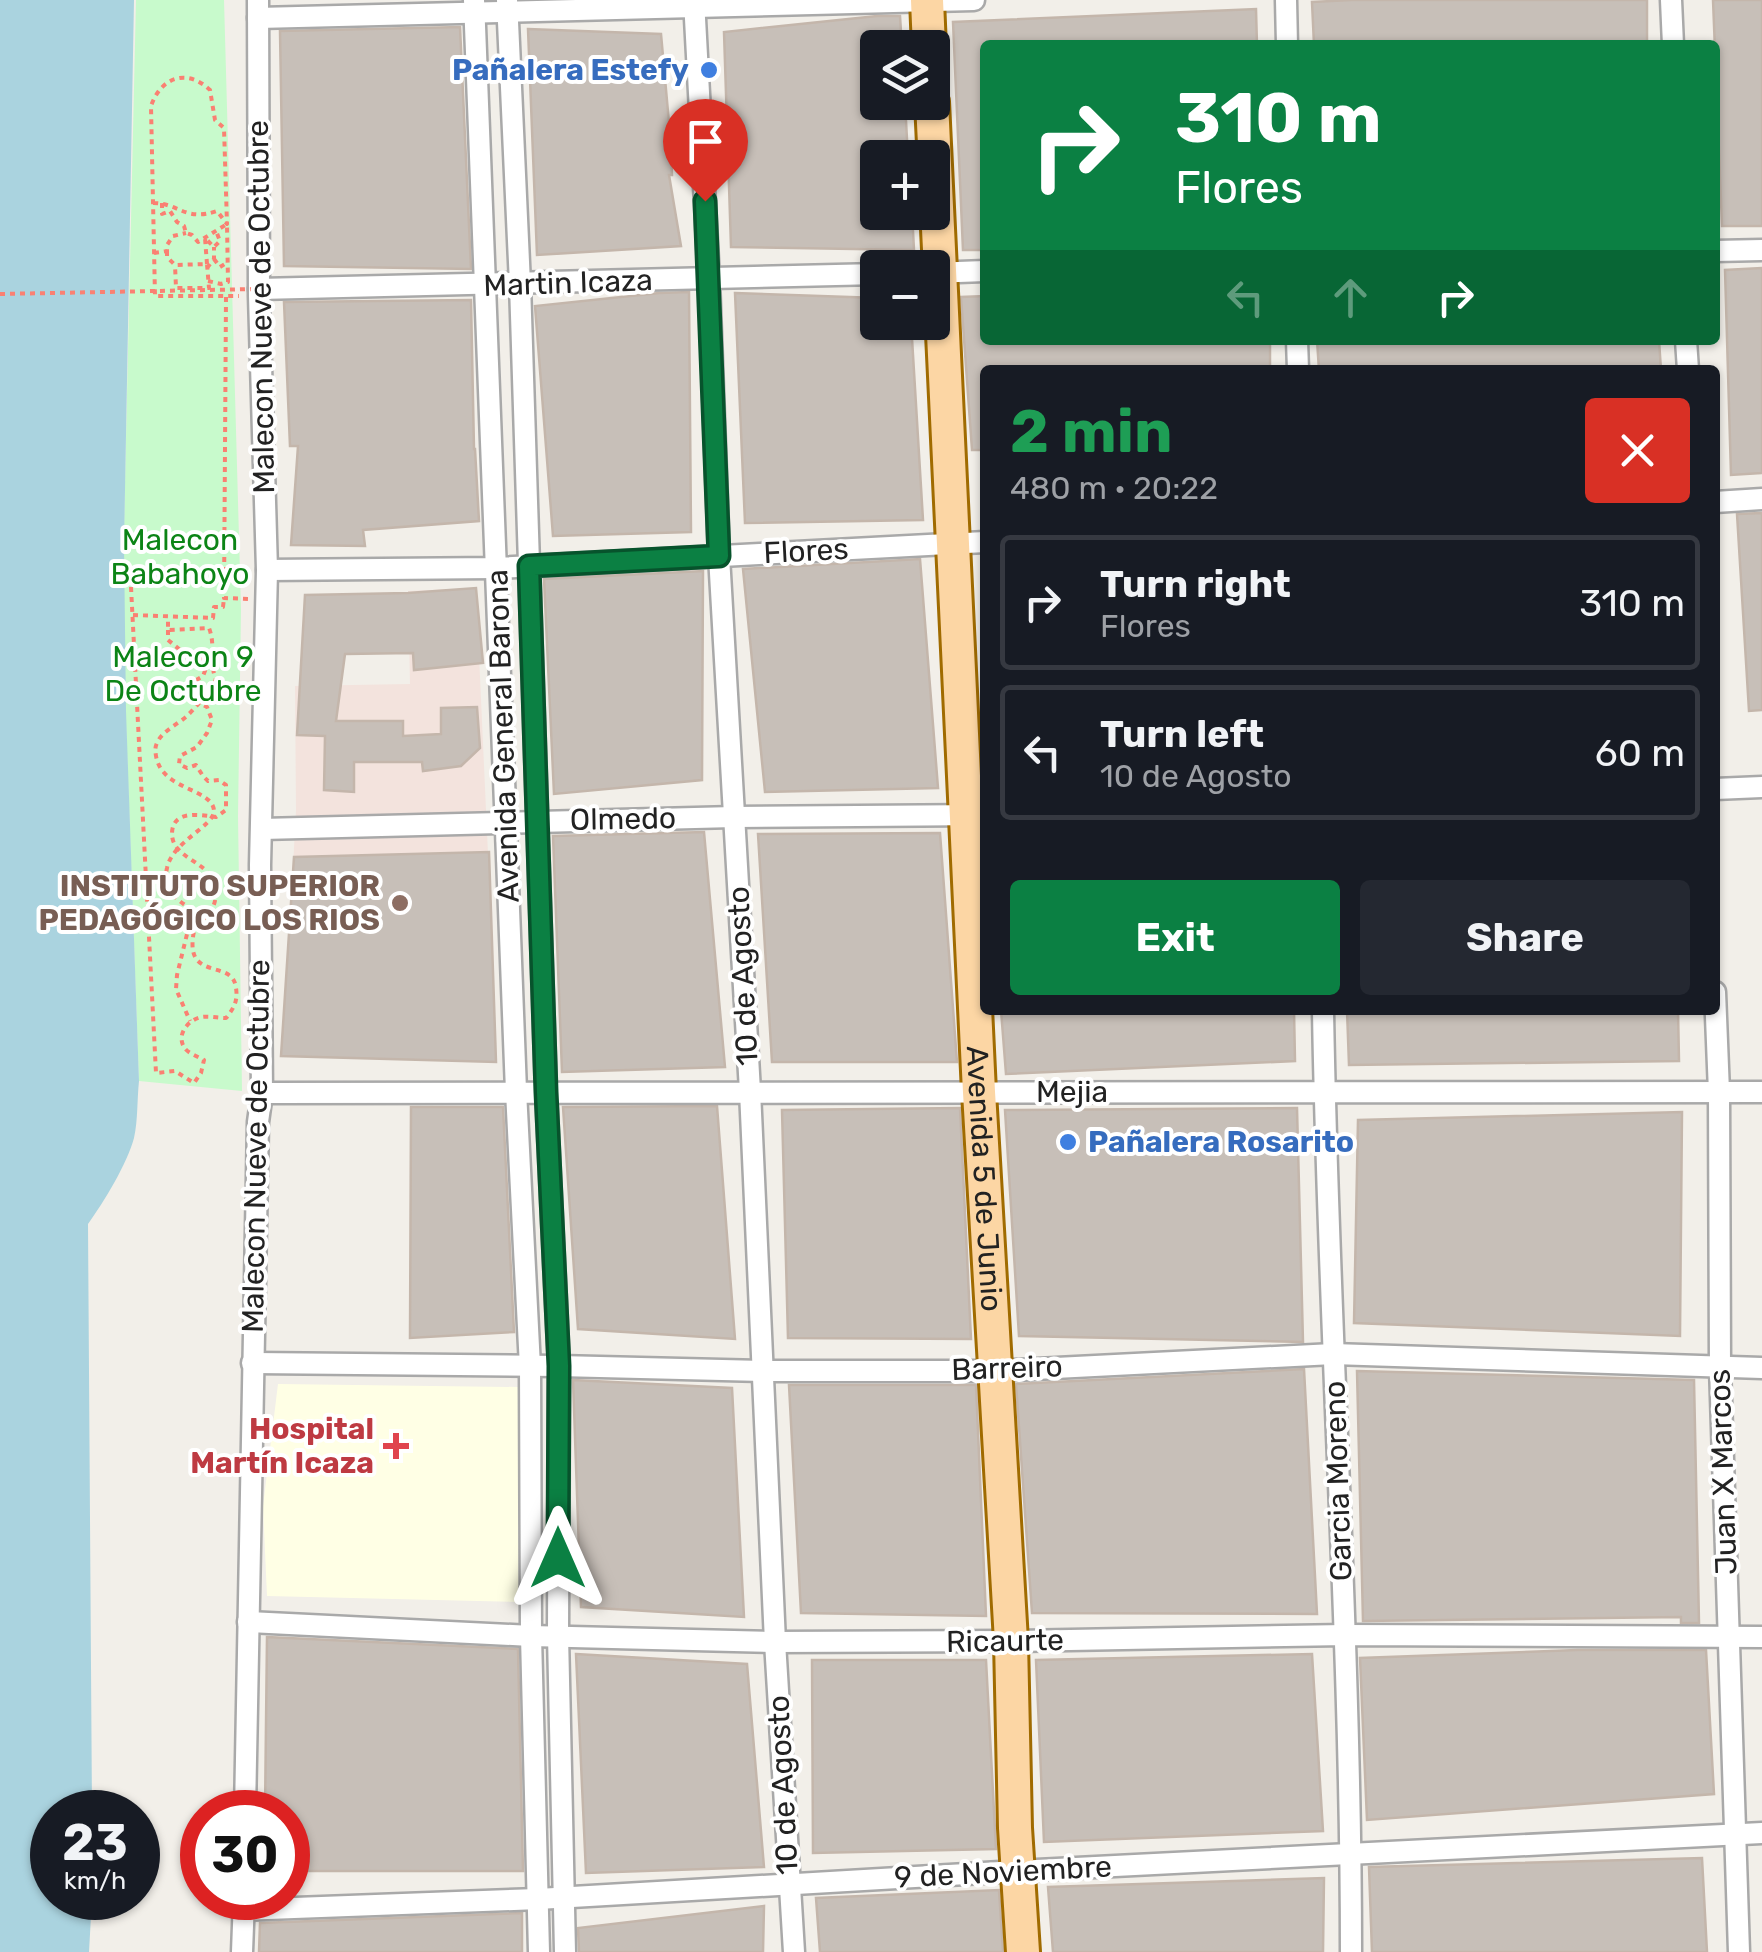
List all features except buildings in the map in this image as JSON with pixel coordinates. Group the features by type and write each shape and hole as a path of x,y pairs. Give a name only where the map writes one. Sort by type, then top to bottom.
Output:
{"main road":[{"path":"927,1 928,30"},
{"name":"Avenida 5 de Junio","path":"932,120 935,250"},
{"name":"Avenida 5 de Junio","path":"944,340 969,543 979,1092 1011,1641 1023,1952"}],"street":[{"path":"258,9 974,0"},
{"path":"1286,0 1288,40"},
{"path":"1671,0 1673,40"},
{"name":"10 de Agosto","path":"694,3 719,556 794,1952"},
{"name":"Avenida General Barona","path":"474,6 530,1367 530,1636 539,1952"},
{"name":"Avenida General Barona","path":"507,6 559,1366 558,1635 564,1952"},
{"name":"Malecon Nueve de Octubre","path":"245,1790 252,1363 262,1094 260,866 266,600 258,9"},
{"path":"1720,251 1762,250"},
{"path":"950,272 980,271"},
{"name":"Martin Icaza","path":"259,292 860,275"},
{"path":"1720,502 1762,499"},
{"name":"Flores","path":"266,570 496,568 969,543"},
{"path":"1720,789 1762,788"},
{"name":"Olmedo","path":"262,829 734,816 975,815"},
{"name":"Garcia Moreno","path":"1322,1015 1345,1636 1351,1952"},
{"name":"Juan X Marcos","path":"1716,1015 1720,1367 1738,1952"},
{"name":"Mejia","path":"262,1094 1762,1092"},
{"name":"Barreiro","path":"252,1363 763,1371 995,1370 1333,1354 1762,1368"},
{"name":"Ricaurte","path":"248,1622 530,1636 775,1642 1345,1636 1762,1637"},
{"name":"9 de Noviembre","path":"310,1903 564,1898 1762,1834"},
{"path":"242,1952 243,1920"}],"path":[{"path":"208,281 228,282 224,128 215,120 210,90 197,81 177,78 168,80 152,100 155,296 226,297 259,292"},
{"path":"153,203 192,215 217,211 227,224"},
{"path":"162,203 162,214 170,212 184,226 186,234"},
{"path":"205,238 209,288 176,288 175,266 167,258 167,245 173,236 192,235 198,242 227,224"},
{"path":"216,231 220,241 228,245"},
{"path":"205,238 214,247 214,259 220,267 228,262"},
{"path":"214,247 220,241"},
{"path":"154,253 167,252"},
{"path":"175,266 207,266 214,259"},
{"path":"0,294 259,292"},
{"path":"133,615 213,618 214,607 223,607 226,297"},
{"path":"131,587 156,1073 175,1072 194,1083 204,1060 186,1051 183,1032 190,1021 204,1016 226,1018 235,1007 236,988 228,974 198,961 193,951 194,931 212,911 216,898 214,881 203,867 177,848 172,829 176,820 187,814 212,817"},
{"path":"224,598 266,600"},
{"path":"168,617 168,640 179,649 182,666 188,666 194,658 206,659 208,663 203,676 183,688 183,694 207,707 212,720 197,747 178,760 186,768 196,765 208,781 219,780 226,785 226,810 212,817 177,848 165,878 174,898 206,918"},
{"path":"168,630 209,628 214,648 211,668 216,680 201,702 158,740 155,749 165,775 211,802 212,817"},
{"path":"149,930 166,912 176,914 188,930 176,989 190,1021"},
{"path":"181,920 206,918"}],"shaded area":[{"path":"476,588 492,943 292,886 295,686 410,684 408,591"},
{"name":"Hospital Martín Icaza","path":"278,1384 520,1387 523,1602 267,1596 263,1506"}],"green space":[{"path":"136,0 224,0 241,609 238,816 242,1091 139,1081 122,615"}],"water":[{"path":"0,0 134,0 124,545 139,1081 131,1148 88,1224 92,1790 30,1790 30,1920 91,1920 89,1952 0,1952"}],"place":[{"name":"Pañalera Estefy","path":"709,70"},
{"name":"INSTITUTO SUPERIOR PEDAGÓGICO LOS RIOS","path":"400,903"},
{"name":"Pañalera Rosarito","path":"1068,1142"},
{"name":"Hospital Martín Icaza","path":"396,1446"}],"route":[{"path":"558,1558 559,1366 529,566 719,556 705,201"}],"park label":[{"name":"Malecon Babahoyo","path":"180,557"},
{"name":"Malecon 9 De Octubre","path":"183,674"}]}
